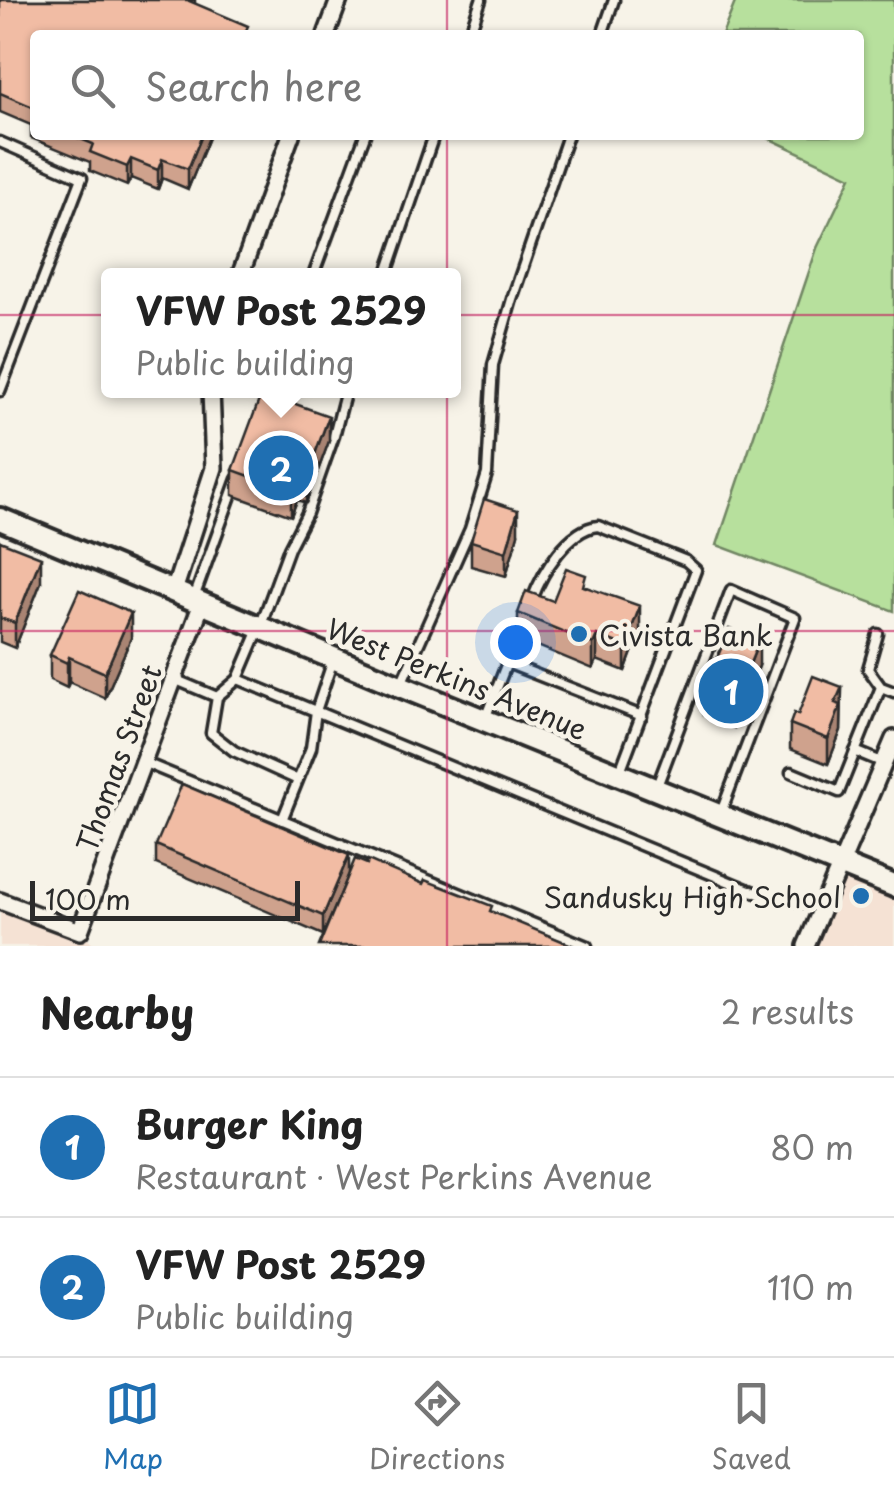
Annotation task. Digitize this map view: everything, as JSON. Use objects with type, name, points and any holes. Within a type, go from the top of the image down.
[{"type":"main road","name":"West Perkins Avenue","points":[[0,519],[894,886]]},
{"type":"street","points":[[328,30],[339,0]]},
{"type":"street","points":[[243,268],[288,140]]},
{"type":"street","name":"Thomas Street","points":[[0,901],[80,931],[174,679],[214,468],[211,398]]},
{"type":"street","points":[[806,946],[894,739]]},
{"type":"lane","points":[[471,30],[481,0]]},
{"type":"lane","points":[[604,30],[614,0]]},
{"type":"lane","points":[[315,268],[362,140]]},
{"type":"lane","points":[[389,268],[432,140]]},
{"type":"lane","points":[[400,686],[470,529],[487,474],[493,365],[566,140]]},
{"type":"lane","points":[[0,142],[82,178],[0,391]]},
{"type":"lane","points":[[298,780],[234,751],[211,733],[217,697],[238,679],[288,548],[307,513],[344,398]]},
{"type":"lane","points":[[190,598],[242,467]]},
{"type":"lane","points":[[484,720],[536,590],[557,555],[586,527],[598,526],[686,561],[696,570],[619,774]]},
{"type":"lane","points":[[656,789],[731,590],[794,618],[720,815]]},
{"type":"lane","points":[[878,634],[868,669],[881,687],[894,692]]},
{"type":"lane","points":[[282,820],[310,748],[316,710],[334,658]]},
{"type":"lane","points":[[507,662],[642,716]]},
{"type":"lane","points":[[174,679],[217,697]]},
{"type":"lane","points":[[238,679],[759,894],[823,907]]},
{"type":"lane","points":[[791,772],[838,792],[881,687]]},
{"type":"lane","points":[[855,751],[884,763]]},
{"type":"lane","points":[[144,762],[587,946]]},
{"type":"shaded area","name":"Sandusky High School","points":[[842,864],[894,886],[894,946],[806,946]]},
{"type":"shaded area","points":[[0,901],[80,931],[96,946],[0,946]]},
{"type":"green space","points":[[736,0],[894,0],[894,611],[717,545],[817,248],[851,177],[773,140],[864,140],[864,30],[724,30]]},
{"type":"building","points":[[0,0],[189,0],[248,26],[246,30],[30,30],[30,106],[0,93]]},
{"type":"building","points":[[83,140],[200,140],[188,169],[162,159],[158,170],[131,159],[127,167],[90,152],[93,144]]},
{"type":"building","points":[[260,398],[279,398],[329,416],[306,478],[297,475],[291,491],[233,470]]},
{"type":"building","points":[[484,499],[518,510],[506,552],[471,541]]},
{"type":"building","points":[[0,541],[41,557],[15,623],[0,618]]},
{"type":"building","points":[[566,568],[586,575],[583,586],[640,606],[625,646],[597,635],[593,644],[518,613],[526,591],[553,601]]},
{"type":"building","points":[[79,590],[131,613],[105,673],[69,657],[67,663],[50,655]]},
{"type":"building","points":[[729,629],[759,641],[734,703],[704,690]]},
{"type":"building","points":[[813,676],[842,687],[835,703],[841,705],[828,739],[790,724],[794,713],[798,715]]},
{"type":"building","points":[[182,784],[349,855],[323,916],[156,845]]},
{"type":"building","points":[[355,859],[367,864],[368,860],[423,884],[425,880],[492,906],[490,911],[574,946],[319,946]]},
{"type":"place","name":"VFW Post 2529","points":[[281,468]]},
{"type":"place","name":"Civista Bank","points":[[579,634]]},
{"type":"place","name":"Burger King","points":[[731,691]]},
{"type":"place","name":"Sandusky High School","points":[[861,896]]}]
